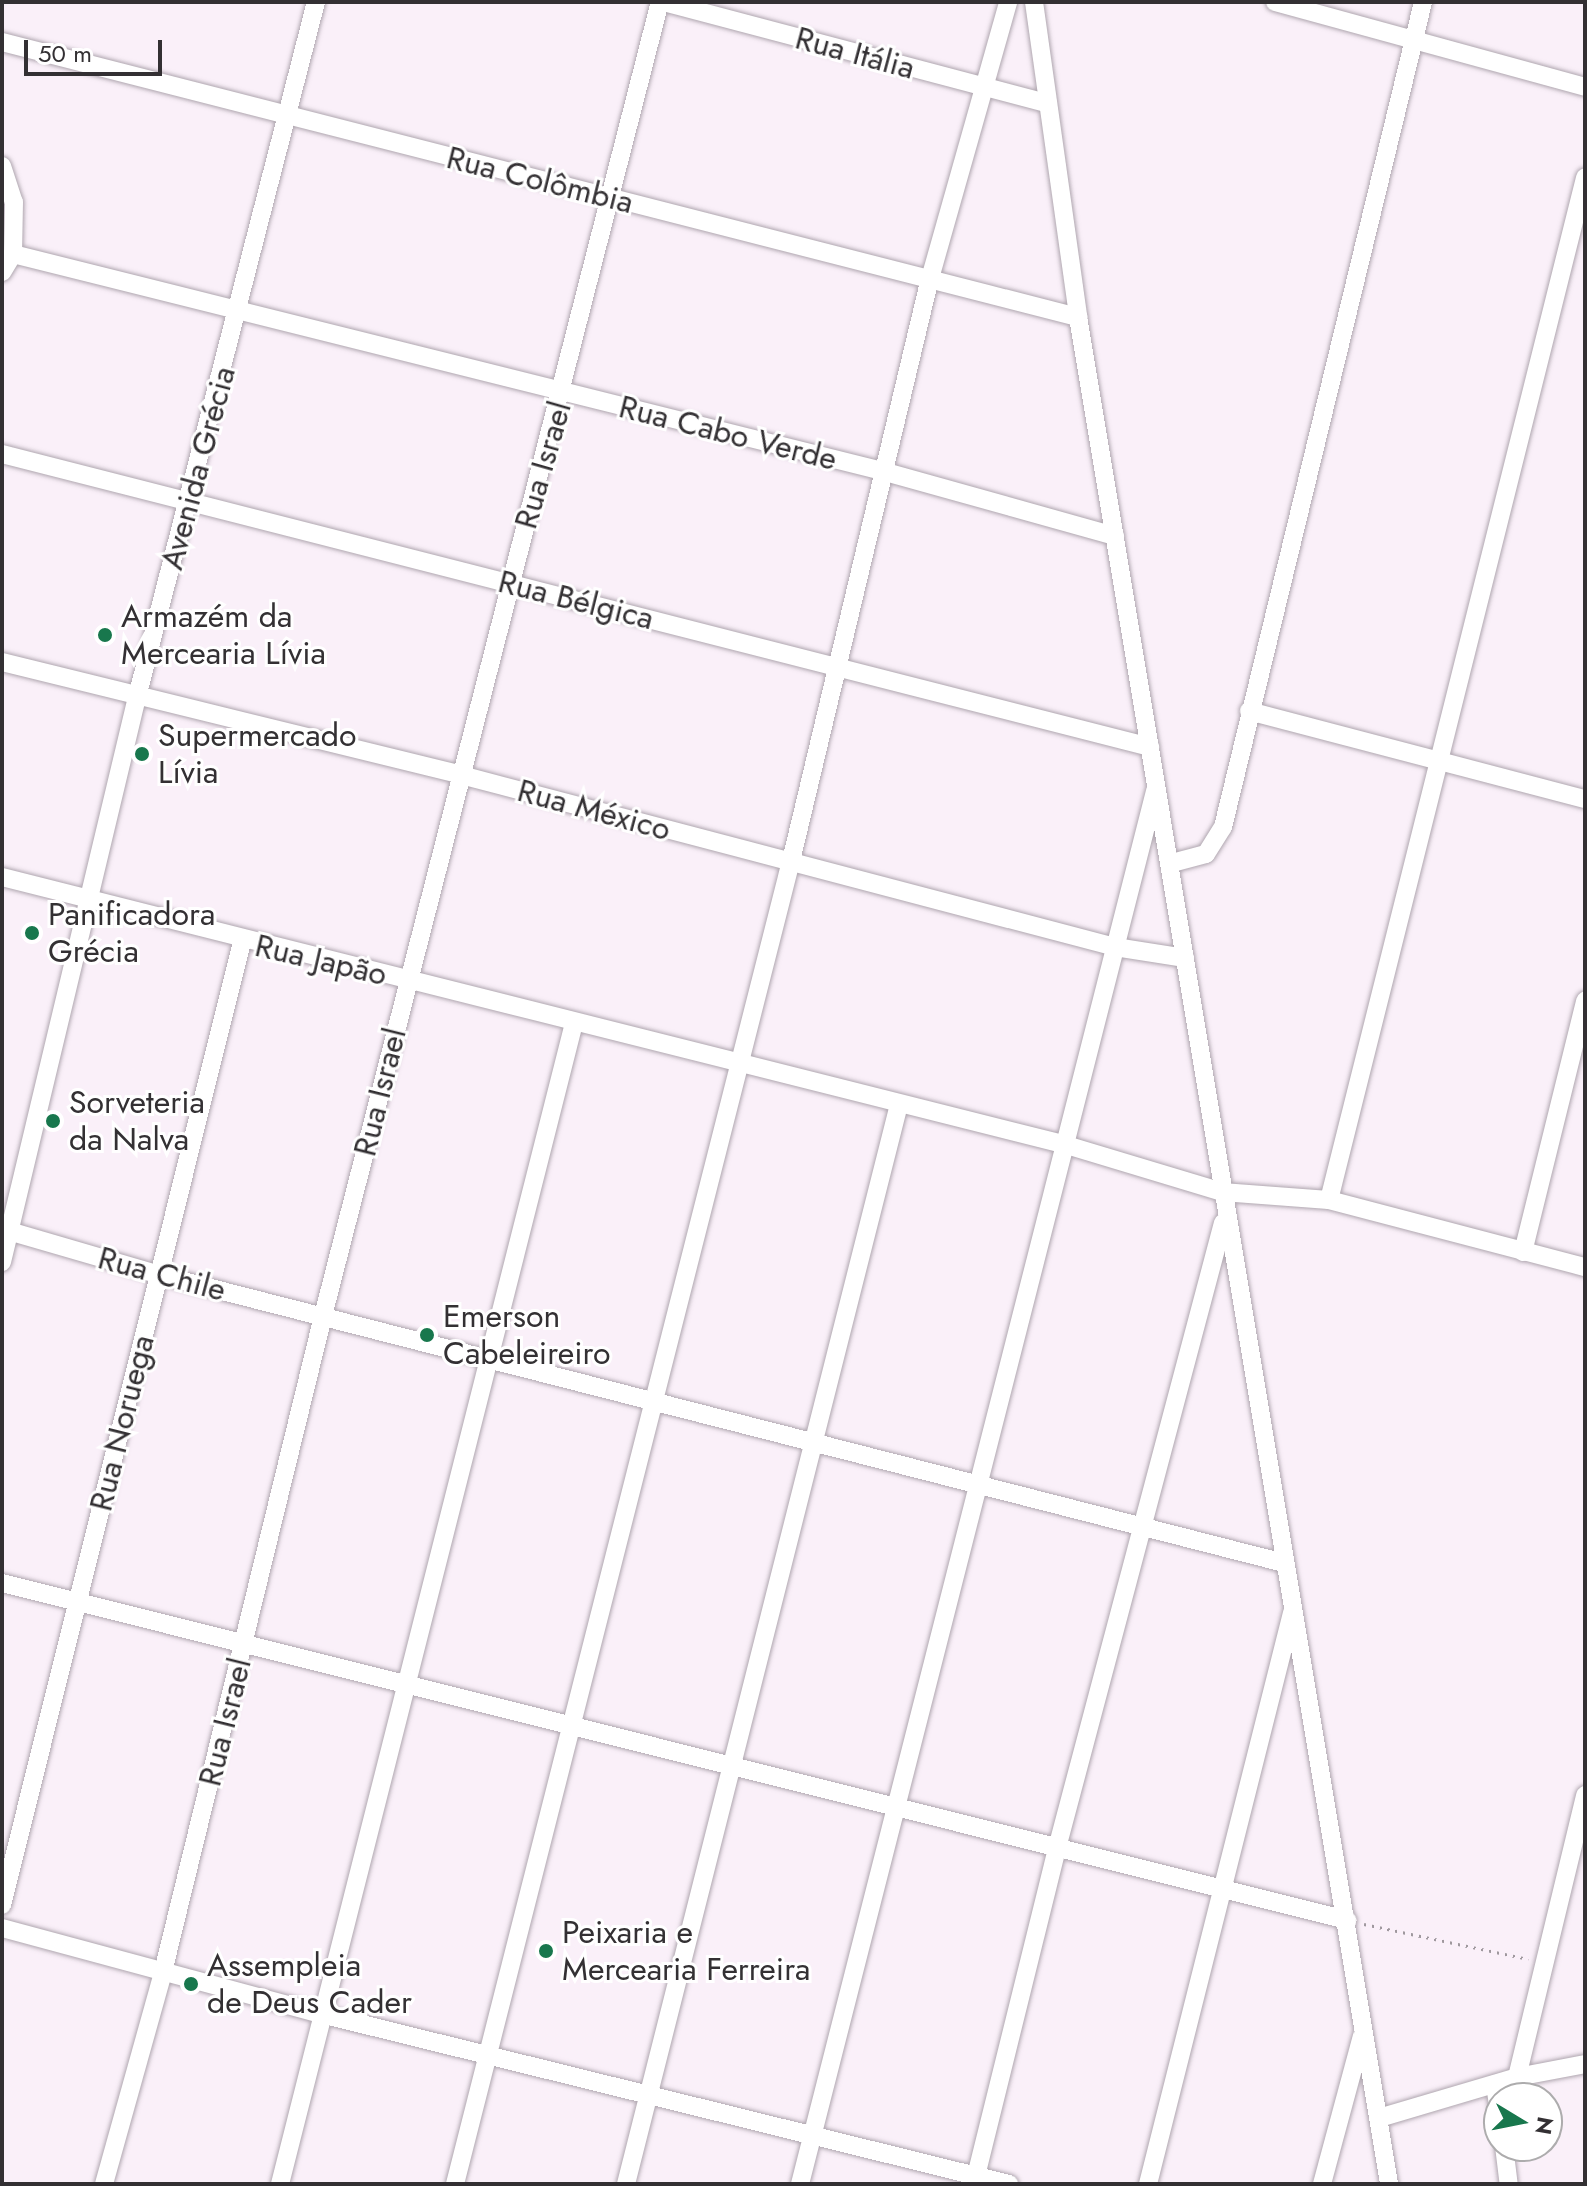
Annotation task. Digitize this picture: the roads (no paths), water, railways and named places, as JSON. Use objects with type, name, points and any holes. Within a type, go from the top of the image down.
[{"type":"street","name":"Avenida Grécia","points":[[2,1262],[6,1230],[137,697],[190,503],[316,2]]},
{"type":"street","name":"Rua Itália","points":[[662,2],[1046,103]]},
{"type":"street","name":"Rua Israel","points":[[104,2184],[163,1972],[323,1316],[510,583],[564,393],[662,2]]},
{"type":"street","points":[[455,2184],[791,861],[929,282],[1008,2]]},
{"type":"street","points":[[1034,2],[1078,317],[1156,786],[1172,863],[1225,1214],[1347,1920],[1389,2184]]},
{"type":"street","points":[[1275,2],[1414,44],[1585,87]]},
{"type":"street","points":[[1172,863],[1206,854],[1216,844],[1423,2]]},
{"type":"street","name":"Rua Colômbia","points":[[2,42],[929,282],[1078,317]]},
{"type":"street","points":[[2,166],[14,202],[13,254],[2,272]]},
{"type":"street","points":[[1329,1200],[1585,178]]},
{"type":"street","name":"Rua Cabo Verde","points":[[13,254],[882,471],[1115,536]]},
{"type":"street","name":"Rua Bélgica","points":[[2,454],[1150,747]]},
{"type":"street","name":"Rua México","points":[[2,662],[461,775],[1115,947],[1185,958]]},
{"type":"street","points":[[1249,711],[1585,799]]},
{"type":"street","points":[[800,2184],[1156,786]]},
{"type":"street","name":"Rua Japão","points":[[2,877],[242,942],[409,980],[739,1066],[1063,1144],[1222,1192],[1329,1200],[1585,1267]]},
{"type":"street","name":"Rua Noruega","points":[[2,1905],[242,942]]},
{"type":"street","points":[[1523,1252],[1585,1001]]},
{"type":"street","points":[[280,2184],[574,1023]]},
{"type":"street","points":[[626,2184],[899,1104]]},
{"type":"street","points":[[975,2180],[1057,1848],[1225,1214]]},
{"type":"street","name":"Rua Chile","points":[[6,1230],[160,1275],[1284,1563]]},
{"type":"street","points":[[2,1583],[76,1605],[571,1724],[896,1811],[1347,1920]]},
{"type":"street","points":[[1148,2184],[1293,1607]]},
{"type":"street","points":[[1517,2077],[1585,1795]]},
{"type":"street","points":[[2,1928],[321,2014],[813,2132],[975,2180],[1009,2184]]},
{"type":"street","points":[[1322,2184],[1364,2028]]},
{"type":"street","points":[[1501,2082],[1585,2064]]},
{"type":"street","points":[[1379,2118],[1483,2088]]},
{"type":"street","points":[[1506,2162],[1509,2184]]},
{"type":"place","name":"Armazém da Mercearia Lívia","points":[[105,635]]},
{"type":"place","name":"Supermercado Lívia","points":[[142,754]]},
{"type":"place","name":"Panificadora Grécia","points":[[32,933]]},
{"type":"place","name":"Sorveteria da Nalva","points":[[53,1121]]},
{"type":"place","name":"Emerson Cabeleireiro","points":[[427,1335]]},
{"type":"place","name":"Peixaria e Mercearia Ferreira","points":[[546,1951]]},
{"type":"place","name":"Assempleia de Deus Cader","points":[[191,1984]]}]
